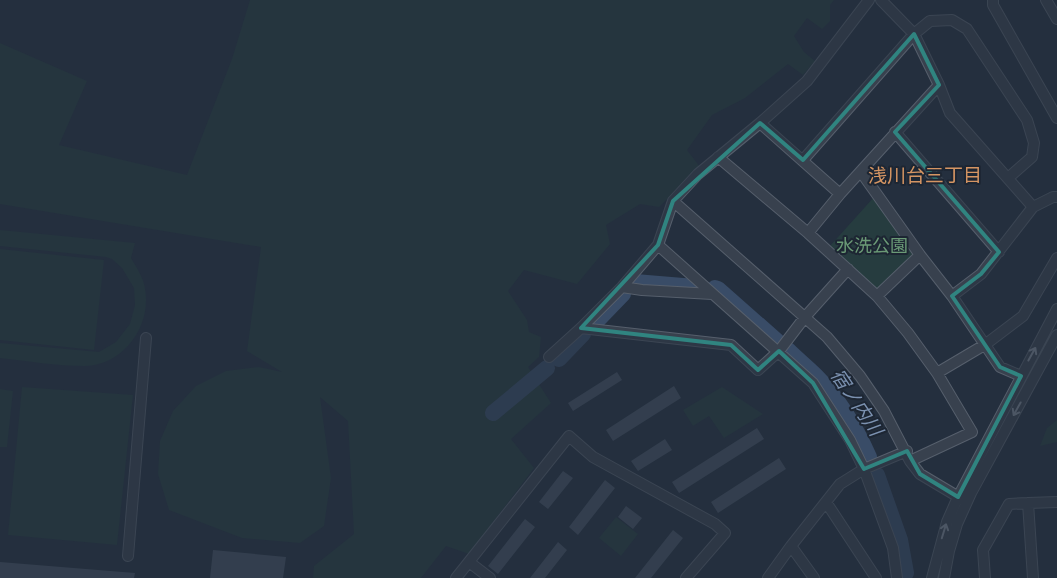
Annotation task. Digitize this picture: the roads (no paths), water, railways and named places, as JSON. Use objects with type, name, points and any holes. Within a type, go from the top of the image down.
[{"type":"street","points":[[549,357],[622,287],[658,246],[673,201],[718,157],[807,81],[869,0]]},
{"type":"street","points":[[882,0],[914,34],[939,85],[950,113],[1033,207]]},
{"type":"street","points":[[993,0],[994,5],[1057,118]]},
{"type":"street","points":[[1046,0],[1057,19]]},
{"type":"street","points":[[803,160],[914,34],[930,21],[952,20],[967,29],[1027,120],[1034,143],[1032,157],[1008,178]]},
{"type":"street","points":[[808,233],[840,194],[939,85]]},
{"type":"street","points":[[760,123],[840,194]]},
{"type":"street","points":[[895,132],[999,252]]},
{"type":"street","points":[[718,157],[808,233],[877,296],[908,333],[937,373],[972,432],[909,456],[864,469],[840,484],[768,578]]},
{"type":"street","points":[[861,172],[920,256],[952,296],[1000,367],[1021,376]]},
{"type":"street","points":[[952,296],[981,274],[1033,207],[1053,197],[1057,197]]},
{"type":"street","points":[[673,201],[827,337],[860,376],[884,411],[920,474],[967,502]]},
{"type":"street","points":[[658,246],[813,383],[850,440],[864,469],[892,548],[898,578]]},
{"type":"street","points":[[877,296],[920,256]]},
{"type":"street","points":[[937,373],[986,344],[1023,316],[1057,258]]},
{"type":"street","points":[[581,328],[730,345],[758,370],[779,351],[805,317],[848,269]]},
{"type":"street","points":[[622,287],[712,294]]},
{"type":"street","points":[[932,578],[942,536],[958,497],[1057,309]]},
{"type":"street","points":[[944,578],[949,550],[957,524],[967,502],[1057,336]]},
{"type":"street","points":[[128,556],[146,338]]},
{"type":"street","points":[[456,578],[569,436],[593,458],[715,524],[725,533],[686,578]]},
{"type":"street","points":[[826,502],[876,578]]},
{"type":"street","points":[[985,578],[983,550],[1009,504],[1057,502]]},
{"type":"street","points":[[1028,503],[1033,578]]},
{"type":"street","points":[[791,546],[814,578]]},
{"type":"street","points":[[469,562],[490,578]]},
{"type":"waterway","name":"宿ノ内川","points":[[635,282],[695,287]]},
{"type":"waterway","name":"宿ノ内川","points":[[715,288],[777,341]]},
{"type":"waterway","name":"宿ノ内川","points":[[595,323],[623,294]]},
{"type":"waterway","name":"宿ノ内川","points":[[559,359],[583,334]]},
{"type":"waterway","name":"宿ノ内川","points":[[788,350],[832,394],[853,425],[869,457]]},
{"type":"waterway","name":"宿ノ内川","points":[[493,413],[547,368]]},
{"type":"waterway","name":"宿ノ内川","points":[[877,475],[900,540],[906,573]]},
{"type":"district","name":"浅川台三丁目","points":[[925,175]]},
{"type":"park label","name":"水洗公園","points":[[872,245]]}]
